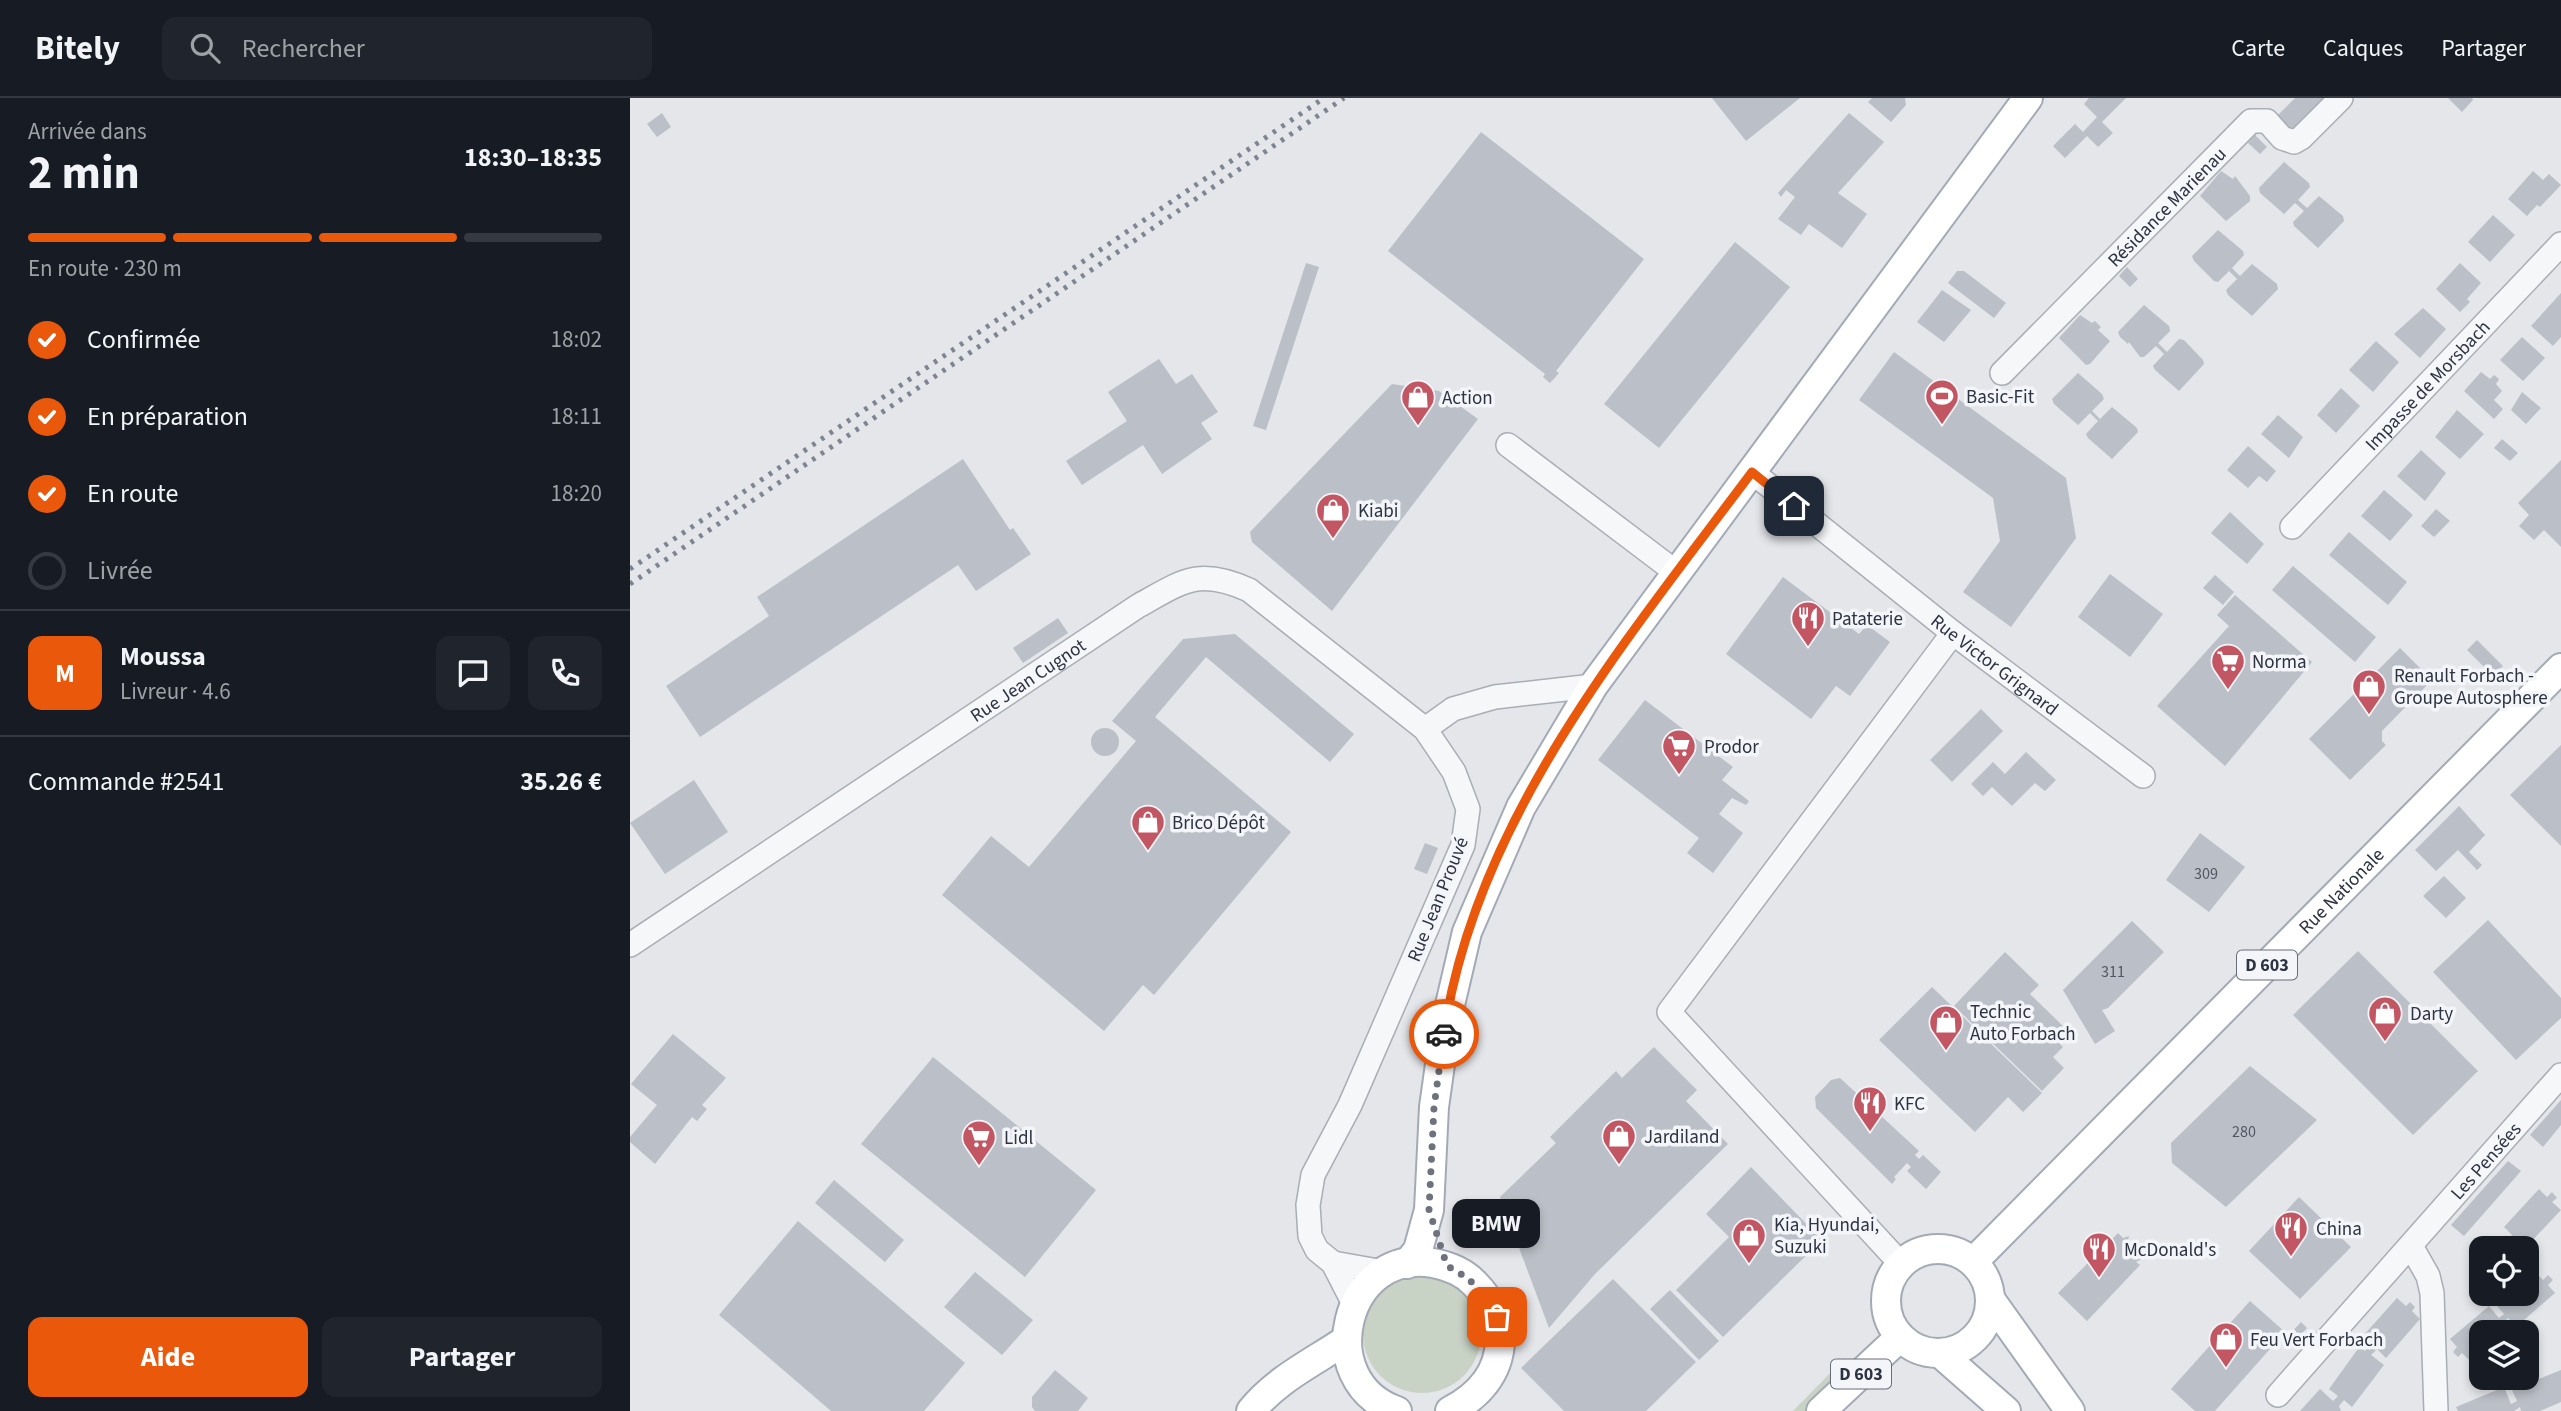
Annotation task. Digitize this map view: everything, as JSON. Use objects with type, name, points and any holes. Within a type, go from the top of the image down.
[{"type":"main road","points":[[1397,1411],[1370,1395],[1356,1378],[1349,1360],[1346,1340],[1354,1304],[1367,1286],[1418,1250],[1429,1210],[1436,1095],[1446,1022],[1467,932],[1521,807],[1593,686],[2028,98]]},
{"type":"main road","name":"Rue Nationale","points":[[1973,1262],[2561,668]]},
{"type":"main road","points":[[1429,1210],[1447,1266]]},
{"type":"main road","points":[[1990,1299],[1987,1319],[1976,1336],[1960,1349],[1940,1353],[1918,1349],[1900,1337],[1890,1324],[1886,1292],[1900,1264],[1917,1253],[1937,1249],[1956,1252],[1973,1262],[1985,1279],[1990,1299],[2070,1411]]},
{"type":"main road","points":[[1396,1268],[1427,1262],[1447,1266],[1469,1278],[1486,1295],[1497,1317],[1500,1341],[1495,1365],[1483,1387],[1460,1408]]},
{"type":"main road","name":"D 603","points":[[1821,1411],[1900,1337]]},
{"type":"main road","points":[[1251,1411],[1284,1377],[1302,1370],[1346,1340]]},
{"type":"main road","points":[[1940,1353],[2006,1411]]},
{"type":"main road","points":[[1302,1370],[1356,1378]]},
{"type":"street","name":"Résidance Marienau","points":[[2002,373],[2251,121],[2267,121],[2282,138],[2294,142],[2341,98]]},
{"type":"street","name":"Impasse de Morsbach","points":[[2292,527],[2561,244]]},
{"type":"street","points":[[1507,445],[1676,573]]},
{"type":"street","name":"Rue Victor Grignard","points":[[1752,472],[1953,633],[2143,776]]},
{"type":"street","name":"Rue Jean Cugnot","points":[[630,945],[1138,606],[1184,580],[1215,577],[1249,590],[1425,729]]},
{"type":"street","points":[[1900,1264],[1669,1012],[1953,633]]},
{"type":"street","points":[[1425,729],[1454,709],[1495,697],[1593,686]]},
{"type":"street","name":"Rue Jean Prouvé","points":[[1333,1263],[1317,1250],[1310,1236],[1308,1205],[1313,1175],[1350,1105],[1463,845],[1468,810],[1454,772],[1425,729]]},
{"type":"street","name":"Les Pensées","points":[[2278,1395],[2561,1075]]},
{"type":"street","points":[[2411,1246],[2428,1276],[2432,1293],[2436,1411]]},
{"type":"street","points":[[1333,1263],[1396,1268]]},
{"type":"street","points":[[1333,1263],[1354,1304]]},
{"type":"shaded area","points":[[1422,1275],[1445,1279],[1464,1292],[1477,1311],[1481,1334],[1477,1357],[1464,1376],[1445,1389],[1422,1393],[1399,1389],[1380,1376],[1367,1357],[1363,1334],[1367,1311],[1380,1292],[1399,1279]]},
{"type":"shaded area","points":[[1845,1358],[1851,1364],[1805,1411],[1793,1411]]},
{"type":"building","points":[[1712,98],[1800,98],[1746,141]]},
{"type":"building","points":[[1872,98],[1905,98],[1906,105],[1891,122],[1868,102]]},
{"type":"building","points":[[2089,98],[2126,98],[2102,122],[2113,133],[2098,147],[2087,136],[2065,158],[2053,146],[2075,124],[2083,132],[2097,117],[2084,104]]},
{"type":"building","points":[[2295,98],[2330,98],[2293,136],[2275,118]]},
{"type":"building","points":[[2448,98],[2472,98],[2473,100],[2462,112]]},
{"type":"building","points":[[662,113],[671,127],[657,137],[647,124]]},
{"type":"building","points":[[1849,113],[1884,142],[1838,193],[1867,214],[1842,248],[1809,224],[1801,235],[1778,219],[1795,197],[1786,190],[1781,197],[1778,193]]},
{"type":"building","points":[[1481,132],[1644,259],[1556,371],[1559,373],[1550,383],[1543,377],[1545,374],[1388,251]]},
{"type":"building","points":[[2255,135],[2267,147],[2260,154],[2248,143]]},
{"type":"building","points":[[2284,162],[2309,183],[2310,187],[2298,200],[2307,208],[2319,196],[2343,216],[2344,221],[2318,248],[2294,226],[2293,222],[2304,211],[2295,203],[2284,214],[2260,193],[2259,188]]},
{"type":"building","points":[[2221,171],[2233,179],[2235,176],[2250,196],[2250,201],[2226,221],[2200,196]]},
{"type":"building","points":[[2533,171],[2543,180],[2549,174],[2561,185],[2540,207],[2537,205],[2527,216],[2508,199]]},
{"type":"building","points":[[2493,215],[2515,235],[2490,262],[2468,242]]},
{"type":"building","points":[[2218,230],[2243,251],[2244,255],[2232,268],[2240,276],[2252,264],[2277,284],[2278,289],[2252,316],[2228,295],[2226,290],[2237,279],[2229,271],[2218,282],[2214,281],[2192,256]]},
{"type":"building","points":[[1735,242],[1790,287],[1659,448],[1604,404]]},
{"type":"building","points":[[1306,263],[1319,267],[1266,430],[1253,426]]},
{"type":"building","points":[[2460,263],[2481,283],[2467,299],[2470,302],[2460,312],[2436,289]]},
{"type":"building","points":[[2127,267],[2138,279],[2130,287],[2119,276]]},
{"type":"building","points":[[1957,271],[1964,271],[2006,303],[1994,318],[1948,283]]},
{"type":"building","points":[[1942,290],[1971,310],[1944,342],[1917,322]]},
{"type":"building","points":[[2561,293],[2561,337],[2553,346],[2531,326]]},
{"type":"building","points":[[2144,305],[2169,326],[2170,331],[2158,343],[2167,352],[2179,339],[2184,340],[2203,360],[2204,364],[2179,391],[2155,370],[2153,366],[2164,354],[2156,346],[2144,357],[2140,357],[2129,342],[2128,344],[2120,337],[2118,332]]},
{"type":"building","points":[[2423,308],[2446,329],[2420,358],[2394,334]]},
{"type":"building","points":[[2080,315],[2092,323],[2095,321],[2101,327],[2098,330],[2110,341],[2090,364],[2086,365],[2059,338]]},
{"type":"building","points":[[2522,337],[2545,358],[2523,381],[2500,360]]},
{"type":"building","points":[[2376,341],[2399,362],[2373,392],[2349,370]]},
{"type":"building","points":[[1894,352],[2066,478],[2076,538],[2011,627],[1963,592],[2000,541],[1993,498],[1859,400]]},
{"type":"building","points":[[1159,359],[1176,384],[1192,374],[1218,412],[1201,423],[1212,439],[1162,474],[1143,445],[1082,485],[1066,461],[1127,421],[1108,392]]},
{"type":"building","points":[[2481,372],[2490,379],[2494,375],[2499,379],[2496,384],[2502,391],[2494,400],[2503,409],[2494,419],[2464,391]]},
{"type":"building","points":[[2078,373],[2102,394],[2104,399],[2092,411],[2100,419],[2112,407],[2137,428],[2138,432],[2112,459],[2086,434],[2098,421],[2090,413],[2078,425],[2054,404],[2052,399]]},
{"type":"building","points":[[1392,384],[1439,391],[1478,419],[1332,611],[1252,542],[1250,532]]},
{"type":"building","points":[[2341,388],[2360,406],[2336,433],[2317,415]]},
{"type":"building","points":[[2522,392],[2541,408],[2526,424],[2511,410]]},
{"type":"building","points":[[2457,410],[2484,434],[2460,459],[2435,437]]},
{"type":"building","points":[[2278,415],[2303,437],[2289,458],[2261,434]]},
{"type":"building","points":[[2502,439],[2518,453],[2510,461],[2494,448]]},
{"type":"building","points":[[2248,446],[2276,471],[2267,482],[2259,476],[2248,488],[2227,470]]},
{"type":"building","points":[[2421,450],[2446,473],[2425,501],[2397,476]]},
{"type":"building","points":[[963,459],[1010,530],[1013,528],[1031,554],[976,591],[958,565],[700,737],[666,686],[769,616],[757,597]]},
{"type":"building","points":[[2561,460],[2561,547],[2544,530],[2534,540],[2519,526],[2529,515],[2518,503]]},
{"type":"building","points":[[2384,490],[2413,515],[2390,541],[2361,516]]},
{"type":"building","points":[[2436,509],[2450,521],[2434,537],[2421,526]]},
{"type":"building","points":[[2230,512],[2264,544],[2247,564],[2211,533]]},
{"type":"building","points":[[2349,532],[2407,582],[2388,605],[2329,555]]},
{"type":"building","points":[[2293,566],[2376,637],[2355,662],[2272,590]]},
{"type":"building","points":[[2110,574],[2163,614],[2130,657],[2078,617]]},
{"type":"building","points":[[2215,575],[2234,592],[2223,605],[2203,588]]},
{"type":"building","name":"Pataterie","points":[[1783,577],[1859,634],[1867,625],[1890,642],[1850,696],[1836,686],[1811,719],[1726,654]]},
{"type":"building","points":[[2235,595],[2312,662],[2225,766],[2157,706],[2229,626],[2217,615]]},
{"type":"building","points":[[1058,618],[1068,633],[1023,663],[1013,648]]},
{"type":"building","name":"Brico Dépôt","points":[[1235,634],[1354,734],[1330,762],[1206,657],[1155,717],[1291,832],[1154,995],[1143,985],[1104,1031],[942,895],[991,836],[1029,867],[1136,741],[1112,721],[1183,639]]},
{"type":"building","points":[[2477,640],[2503,666],[2493,676],[2467,650]]},
{"type":"building","points":[[2400,648],[2426,674],[2426,686],[2382,731],[2382,741],[2386,745],[2350,780],[2309,739]]},
{"type":"building","points":[[1645,700],[1733,767],[1722,780],[1749,801],[1746,805],[1732,798],[1719,814],[1743,833],[1713,873],[1687,853],[1699,838],[1598,760]]},
{"type":"building","points":[[1981,709],[2003,731],[1952,782],[1930,760]]},
{"type":"building","points":[[1105,728],[1115,732],[1119,742],[1115,752],[1105,756],[1095,752],[1091,742],[1095,732]]},
{"type":"building","points":[[2561,745],[2561,846],[2510,795]]},
{"type":"building","points":[[2026,752],[2056,780],[2045,791],[2035,783],[2012,806],[1992,787],[1983,796],[1971,784],[1993,762],[2005,774]]},
{"type":"building","points":[[694,780],[728,832],[665,874],[630,823]]},
{"type":"building","points":[[2459,806],[2485,835],[2469,852],[2482,865],[2477,870],[2458,850],[2436,871],[2415,850]]},
{"type":"building","points":[[2200,833],[2245,867],[2209,912],[2166,880]]},
{"type":"building","points":[[1425,843],[1438,848],[1427,874],[1414,869]]},
{"type":"building","points":[[2444,876],[2466,898],[2446,918],[2423,896]]},
{"type":"building","points":[[2488,920],[2561,998],[2561,1018],[2516,1060],[2433,972]]},
{"type":"building","points":[[2132,921],[2164,952],[2108,1008],[2102,1010],[2115,1031],[2095,1044],[2063,990]]},
{"type":"building","name":"Darty","points":[[2358,951],[2478,1071],[2413,1135],[2293,1015]]},
{"type":"building","points":[[2005,952],[2039,985],[2030,994],[2063,1026],[2053,1037],[2063,1047],[2053,1057],[2064,1068],[2042,1091],[1954,1006]]},
{"type":"building","name":"Technic Auto Forbach","points":[[1932,987],[2042,1093],[2023,1112],[2008,1097],[1975,1132],[1879,1040]]},
{"type":"building","points":[[673,1034],[726,1078],[702,1105],[707,1109],[697,1121],[692,1117],[655,1164],[630,1142],[630,1137],[657,1105],[631,1084]]},
{"type":"building","name":"Jardiland","points":[[1654,1047],[1697,1090],[1686,1101],[1728,1144],[1595,1274],[1549,1328],[1500,1197],[1556,1143],[1550,1137],[1616,1071],[1622,1078]]},
{"type":"building","name":"Lidl","points":[[933,1057],[1096,1190],[1025,1277],[861,1144]]},
{"type":"building","points":[[2250,1066],[2317,1120],[2226,1207],[2172,1163],[2171,1143]]},
{"type":"building","name":"KFC","points":[[1840,1078],[1919,1151],[1915,1155],[1919,1159],[1923,1155],[1941,1172],[1926,1189],[1907,1171],[1911,1167],[1907,1163],[1894,1177],[1896,1179],[1892,1184],[1816,1108],[1815,1097],[1831,1080]]},
{"type":"building","points":[[2561,1100],[2561,1125],[2543,1147],[2530,1135]]},
{"type":"building","points":[[2508,1161],[2521,1171],[2464,1236],[2451,1225]]},
{"type":"building","name":"Kia, Hyundai, Suzuki","points":[[1751,1167],[1822,1240],[1723,1337],[1676,1290],[1729,1237],[1706,1214]]},
{"type":"building","points":[[834,1180],[904,1240],[885,1262],[815,1203]]},
{"type":"building","points":[[2539,1189],[2547,1197],[2552,1192],[2557,1198],[2552,1202],[2561,1210],[2536,1236],[2511,1236],[2504,1227]]},
{"type":"building","points":[[2299,1197],[2351,1247],[2300,1299],[2249,1251]]},
{"type":"building","points":[[798,1221],[965,1363],[924,1411],[831,1411],[719,1315]]},
{"type":"building","name":"McDonald's","points":[[2118,1233],[2123,1238],[2129,1236],[2128,1240],[2143,1258],[2136,1262],[2140,1265],[2087,1321],[2058,1293]]},
{"type":"building","points":[[975,1272],[1033,1320],[1002,1355],[944,1307]]},
{"type":"building","points":[[2548,1275],[2553,1280],[2548,1285],[2555,1293],[2524,1320],[2472,1320],[2489,1306],[2499,1318],[2504,1314],[2497,1306],[2539,1306],[2539,1276],[2543,1280]]},
{"type":"building","points":[[1613,1279],[1696,1362],[1646,1411],[1564,1411],[1521,1368]]},
{"type":"building","points":[[1670,1290],[1719,1341],[1699,1360],[1650,1309]]},
{"type":"building","points":[[2397,1298],[2406,1306],[2410,1302],[2415,1307],[2412,1311],[2420,1319],[2386,1358],[2377,1349],[2371,1355],[2384,1365],[2352,1407],[2344,1400],[2339,1406],[2341,1411],[2300,1411],[2320,1389],[2333,1401],[2338,1396],[2329,1389],[2360,1346],[2365,1351],[2371,1344],[2363,1336]]},
{"type":"building","points":[[2250,1301],[2285,1332],[2215,1411],[2195,1411],[2171,1389]]},
{"type":"building","points":[[2301,1322],[2307,1328],[2297,1339],[2291,1333]]},
{"type":"building","points":[[2469,1323],[2469,1360],[2462,1353],[2458,1357],[2453,1352],[2457,1347],[2450,1339]]},
{"type":"building","points":[[1055,1370],[1088,1398],[1078,1411],[1035,1411],[1032,1407],[1032,1397]]},
{"type":"building","points":[[2561,1370],[2561,1402],[2540,1411],[2521,1411],[2520,1407],[2514,1411],[2458,1411],[2456,1407],[2497,1390],[2505,1390],[2511,1404],[2517,1401],[2512,1390],[2539,1390],[2539,1379]]},
{"type":"railway","points":[[630,569],[1324,98]]},
{"type":"railway","points":[[630,584],[1344,98]]},
{"type":"way so far","points":[[1444,1034],[1434,1107],[1429,1210],[1447,1266],[1469,1278],[1486,1295],[1497,1317]]},
{"type":"place","name":"Basic-Fit","points":[[1942,426]]},
{"type":"place","name":"Action","points":[[1418,427]]},
{"type":"place","name":"Kiabi","points":[[1333,540]]},
{"type":"place","name":"Pataterie","points":[[1808,648]]},
{"type":"place","name":"Norma","points":[[2228,691]]},
{"type":"place","name":"Renault Forbach - Groupe Autosphere","points":[[2369,716]]},
{"type":"place","name":"Prodor","points":[[1679,776]]},
{"type":"place","name":"Brico Dépôt","points":[[1148,852]]},
{"type":"place","name":"Darty","points":[[2385,1043]]},
{"type":"place","name":"Technic Auto Forbach","points":[[1946,1052]]},
{"type":"place","name":"KFC","points":[[1870,1133]]},
{"type":"place","name":"Jardiland","points":[[1619,1166]]},
{"type":"place","name":"Lidl","points":[[979,1167]]},
{"type":"place","name":"China","points":[[2291,1258]]},
{"type":"place","name":"Kia, Hyundai, Suzuki","points":[[1749,1265]]},
{"type":"place","name":"McDonald's","points":[[2099,1279]]},
{"type":"place","name":"BMW","points":[[1497,1317]]},
{"type":"place","name":"Feu Vert Forbach","points":[[2226,1369]]},
{"type":"route","points":[[1444,1034],[1467,932],[1521,807],[1593,686],[1752,472],[1794,506]]}]
